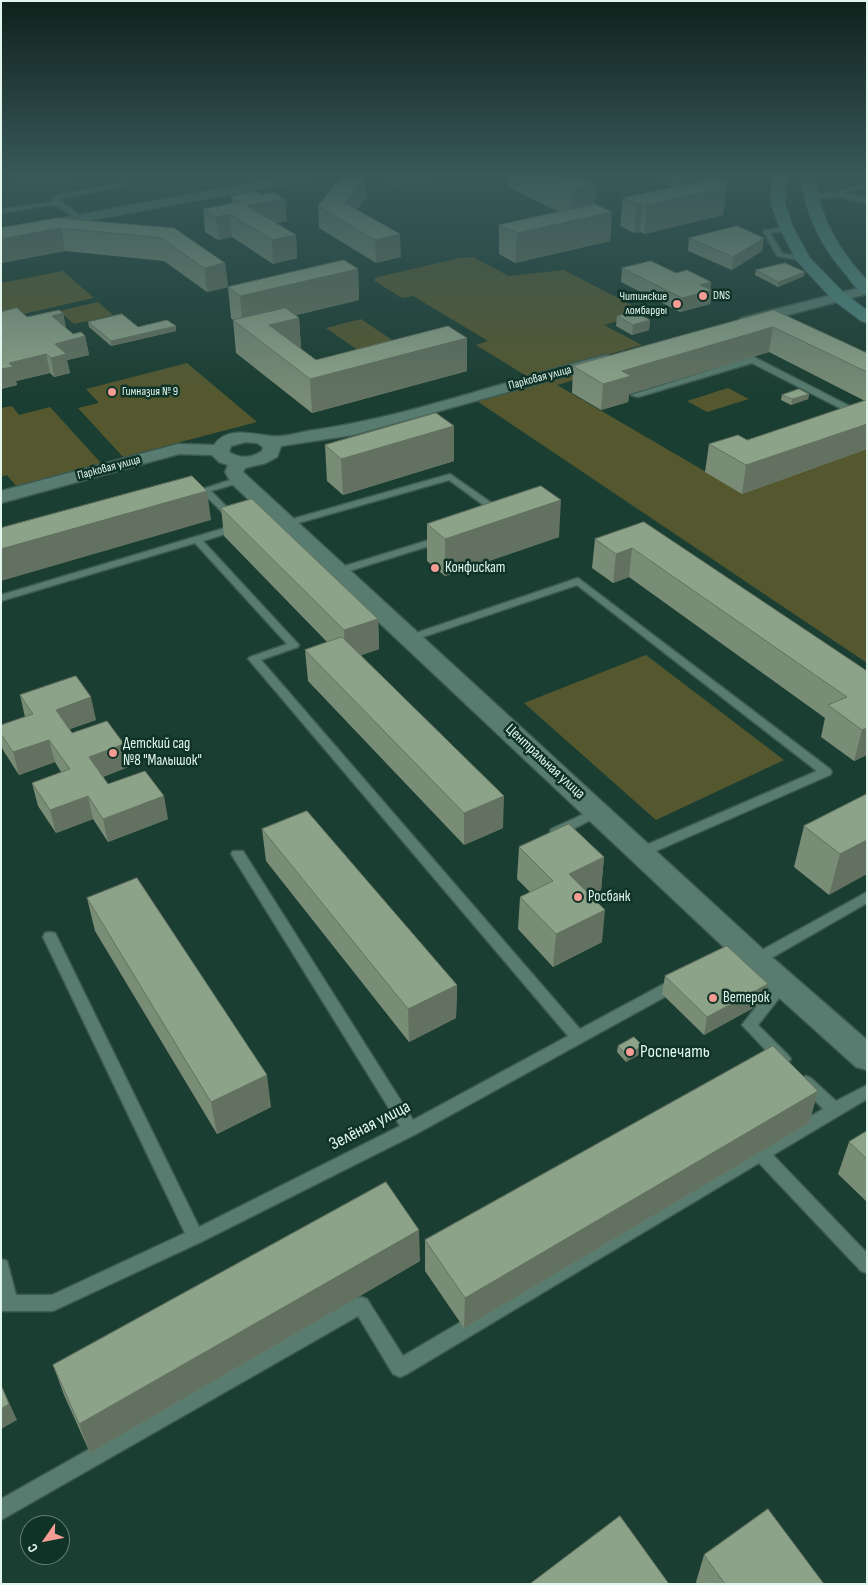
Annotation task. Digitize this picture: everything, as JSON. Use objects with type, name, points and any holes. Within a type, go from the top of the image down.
[{"type":"main road","points":[[798,250],[804,260],[840,297],[867,318]]},
{"type":"main road","points":[[833,250],[846,268],[867,290]]},
{"type":"street","points":[[727,326],[781,315],[867,290]]},
{"type":"street","name":"Парковая улица","points":[[232,464],[222,445],[236,438],[256,438],[269,442],[353,430],[618,357]]},
{"type":"street","name":"Парковая улица","points":[[1,497],[178,449],[232,464],[254,461],[267,456],[273,450],[269,442]]},
{"type":"street","name":"Центральная улица","points":[[232,464],[273,517],[339,571],[599,812],[642,852],[743,954],[789,987],[867,1058]]},
{"type":"lane","points":[[636,395],[751,359],[846,412],[867,419]]},
{"type":"lane","points":[[1,598],[197,540],[248,522],[238,523],[205,490],[232,464]]},
{"type":"lane","points":[[273,517],[450,477],[507,518],[498,521]]},
{"type":"lane","points":[[339,571],[451,536]]},
{"type":"lane","points":[[197,540],[294,644],[254,659],[578,1038]]},
{"type":"lane","points":[[410,638],[441,630],[578,581],[826,772],[642,852]]},
{"type":"lane","points":[[548,836],[599,812]]},
{"type":"lane","points":[[238,854],[410,1129]]},
{"type":"lane","points":[[743,954],[867,897]]},
{"type":"lane","points":[[50,937],[196,1238]]},
{"type":"lane","name":"Зелёная улица","points":[[5,1303],[53,1303],[196,1238],[410,1129],[688,978]]},
{"type":"lane","points":[[789,987],[775,993],[749,1025],[834,1110]]},
{"type":"lane","points":[[1,1510],[361,1305],[400,1368],[867,1091]]},
{"type":"lane","points":[[761,1154],[867,1265]]},
{"type":"lane","points":[[1,1267],[5,1303]]},
{"type":"green space","points":[[473,257],[509,276],[564,270],[647,313],[604,325],[642,345],[528,377],[476,345],[488,341],[413,296],[402,298],[373,280],[378,277],[459,258]]},
{"type":"green space","points":[[63,271],[94,298],[1,319],[1,283]]},
{"type":"green space","points":[[98,302],[113,315],[74,324],[59,311]]},
{"type":"green space","points":[[361,319],[404,348],[368,357],[326,328]]},
{"type":"green space","points":[[771,323],[557,385],[742,493],[867,449],[867,663],[471,397]]},
{"type":"green space","points":[[187,363],[257,422],[123,457],[78,408],[99,403],[86,389]]},
{"type":"green space","points":[[728,388],[749,399],[707,412],[687,401]]},
{"type":"green space","points":[[12,406],[19,415],[50,407],[101,463],[16,486],[7,475],[1,477],[1,408]]},
{"type":"green space","points":[[646,655],[784,760],[656,820],[524,703]]},
{"type":"building","points":[[178,250],[206,250],[225,263],[204,268]]},
{"type":"building","points":[[717,250],[744,250],[733,257]]},
{"type":"building","points":[[344,260],[358,269],[240,296],[228,287]]},
{"type":"building","points":[[651,261],[676,273],[687,270],[711,282],[700,285],[712,290],[682,298],[622,268]]},
{"type":"building","points":[[785,263],[805,272],[778,282],[756,270]]},
{"type":"building","points":[[17,308],[27,317],[59,310],[63,313],[52,316],[73,334],[81,332],[85,336],[55,344],[66,354],[51,358],[46,354],[9,363],[13,367],[1,369],[1,312]]},
{"type":"building","points":[[286,308],[299,318],[269,325],[316,360],[448,326],[467,338],[310,379],[233,320]]},
{"type":"building","points":[[774,310],[867,353],[867,372],[773,327],[622,371],[631,376],[603,384],[573,366]]},
{"type":"building","points":[[634,312],[650,320],[633,325],[617,316]]},
{"type":"building","points":[[122,314],[138,327],[167,320],[176,326],[111,341],[88,322]]},
{"type":"building","points":[[799,389],[809,394],[792,399],[782,395]]},
{"type":"building","points":[[867,400],[867,424],[746,465],[709,444],[738,435],[747,440]]},
{"type":"building","points":[[436,413],[454,426],[341,459],[325,445]]},
{"type":"building","points":[[192,476],[207,491],[1,549],[1,528]]},
{"type":"building","points":[[541,486],[561,500],[445,539],[427,524]]},
{"type":"building","points":[[252,499],[378,619],[344,630],[221,508]]},
{"type":"building","points":[[644,522],[867,671],[867,728],[862,730],[828,705],[847,697],[632,548],[616,554],[595,539]]},
{"type":"building","points":[[342,637],[504,796],[464,813],[305,650]]},
{"type":"building","points":[[76,676],[91,697],[56,710],[72,733],[107,721],[124,744],[89,757],[108,784],[145,771],[164,796],[103,819],[88,796],[50,810],[32,783],[70,769],[49,740],[13,752],[1,734],[1,725],[33,714],[20,695]]},
{"type":"building","points":[[867,794],[867,840],[840,854],[804,826]]},
{"type":"building","points":[[307,811],[457,985],[408,1009],[262,829]]},
{"type":"building","points":[[569,824],[604,857],[569,874],[605,910],[556,934],[520,897],[553,881],[519,847]]},
{"type":"building","points":[[137,878],[267,1075],[211,1102],[87,898]]},
{"type":"building","points":[[727,946],[768,984],[707,1017],[665,976]]},
{"type":"building","points":[[634,1037],[643,1046],[627,1055],[618,1046]]},
{"type":"building","points":[[773,1046],[818,1091],[465,1298],[425,1240]]},
{"type":"building","points":[[867,1131],[867,1159],[849,1142]]},
{"type":"building","points":[[386,1182],[419,1230],[79,1424],[53,1365]]},
{"type":"building","points":[[1,1385],[9,1404],[1,1409]]},
{"type":"building","points":[[768,1509],[824,1584],[725,1584],[704,1555]]},
{"type":"building","points":[[620,1516],[669,1584],[530,1584]]},
{"type":"place","name":"DNS","points":[[703,296]]},
{"type":"place","name":"Читинские ломбарды","points":[[677,304]]},
{"type":"place","name":"Гимназия № 9","points":[[112,392]]},
{"type":"place","name":"Конфискат","points":[[435,568]]},
{"type":"place","name":"Детский сад №8 \"Малышок\"","points":[[113,753]]},
{"type":"place","name":"Росбанк","points":[[578,897]]},
{"type":"place","name":"Ветерок","points":[[713,998]]},
{"type":"place","name":"Роспечать","points":[[630,1052]]}]
